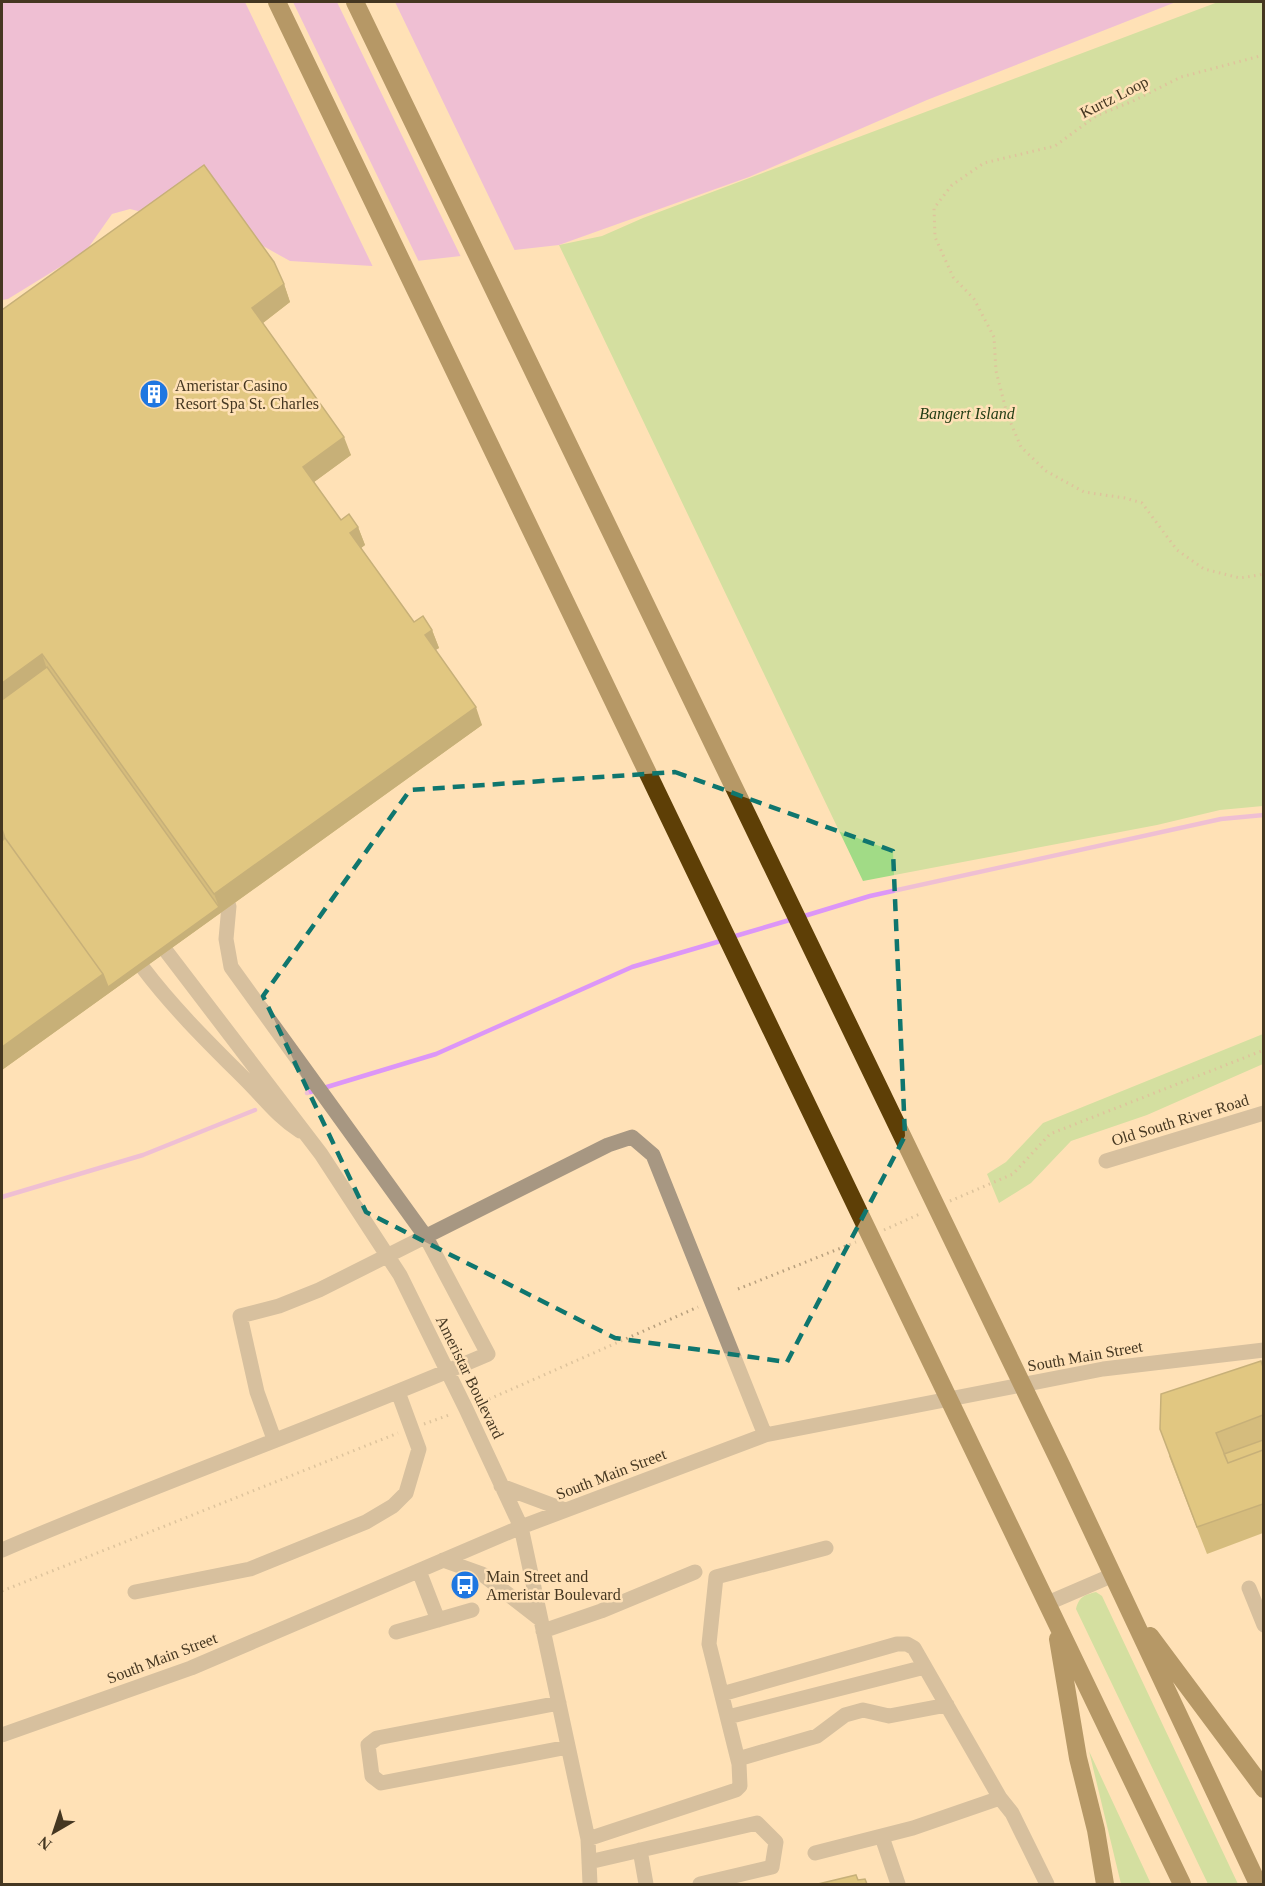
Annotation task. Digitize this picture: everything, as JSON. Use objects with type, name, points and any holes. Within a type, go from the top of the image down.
[{"type":"highway","points":[[277,2],[988,1476],[1182,1884]]},
{"type":"highway","points":[[356,2],[1062,1467],[1258,1884]]},
{"type":"highway","points":[[1128,1606],[1263,1789]]},
{"type":"highway","points":[[1051,1609],[1078,1758],[1096,1830],[1105,1884]]},
{"type":"street","points":[[2,1550],[489,1354],[426,1237],[269,1017],[231,968],[226,939],[229,906]]},
{"type":"street","name":"Ameristar Boulevard","points":[[166,951],[307,1135],[400,1275],[466,1409],[520,1527],[588,1839],[590,1884]]},
{"type":"street","points":[[143,968],[170,1004],[262,1096],[279,1117],[307,1135]]},
{"type":"street","name":"Old South River Road","points":[[1106,1161],[1263,1113]]},
{"type":"street","points":[[274,1439],[257,1392],[240,1316],[279,1306],[319,1290],[608,1145],[632,1137],[653,1155],[765,1435]]},
{"type":"street","name":"South Main Street","points":[[2,1735],[191,1668],[520,1527],[765,1435],[1104,1369],[1263,1350]]},
{"type":"street","points":[[135,1592],[250,1569],[366,1522],[393,1506],[406,1492],[419,1449],[398,1392]]},
{"type":"street","points":[[499,1483],[565,1510]]},
{"type":"street","points":[[588,1839],[731,1794],[740,1786],[738,1759],[709,1644],[716,1577],[826,1548]]},
{"type":"street","points":[[443,1560],[482,1574],[542,1625],[602,1611],[695,1572]]},
{"type":"street","points":[[419,1571],[438,1620]]},
{"type":"street","points":[[1051,1609],[1113,1575]]},
{"type":"street","points":[[1249,1588],[1263,1625]]},
{"type":"street","points":[[396,1632],[472,1610]]},
{"type":"street","points":[[722,1694],[897,1644],[907,1644],[914,1648],[1000,1798],[1012,1813],[1047,1884]]},
{"type":"street","points":[[728,1717],[925,1667]]},
{"type":"street","points":[[559,1703],[377,1738],[368,1745],[372,1776],[381,1783],[568,1747]]},
{"type":"street","points":[[738,1759],[817,1736],[845,1715],[863,1710],[889,1716],[947,1705]]},
{"type":"street","points":[[815,1854],[882,1837],[1000,1798]]},
{"type":"street","points":[[589,1862],[757,1823],[776,1842],[772,1867],[700,1884]]},
{"type":"street","points":[[882,1837],[898,1884]]},
{"type":"street","points":[[640,1850],[646,1884]]},
{"type":"path","name":"Kurtz Loop","points":[[1263,55],[1181,77],[1133,102],[1096,116],[1055,146],[984,163],[952,185],[934,208],[935,237],[953,277],[974,299],[994,337],[996,371],[1007,414],[1022,447],[1046,471],[1084,492],[1125,498],[1142,504],[1177,550],[1204,569],[1240,578],[1263,574]]},
{"type":"path","points":[[947,1203],[1013,1174],[1050,1134],[1263,1050]]},
{"type":"path","points":[[881,1231],[925,1212]]},
{"type":"path","points":[[738,1289],[859,1240]]},
{"type":"path","points":[[2,1591],[412,1428],[466,1409],[698,1307]]},
{"type":"highlighted area","points":[[675,772],[893,851],[905,1136],[787,1362],[615,1338],[366,1212],[263,996],[410,790]]},
{"type":"green space","name":"Bangert Island","points":[[1218,2],[1263,2],[1263,806],[1220,810],[1157,825],[863,881],[559,245],[602,236],[643,218]]},
{"type":"green space","points":[[1263,1034],[1263,1064],[1147,1115],[1071,1141],[1031,1183],[999,1203],[987,1174],[1006,1162],[1043,1123]]},
{"type":"green space","points":[[1096,1592],[1102,1596],[1238,1884],[1208,1884],[1076,1609],[1083,1597]]},
{"type":"green space","points":[[1089,1751],[1151,1884],[1121,1884]]},
{"type":"shaded area","points":[[2,2],[1176,2],[927,100],[749,177],[559,245],[372,266],[290,261],[252,240],[130,209],[112,214],[86,251],[8,299],[2,300]]},
{"type":"pier","points":[[245,2],[293,2],[420,264],[374,269]]},
{"type":"pier","points":[[337,2],[395,2],[516,253],[462,259]]},
{"type":"building","points":[[204,165],[274,262],[284,284],[252,308],[344,437],[303,467],[341,520],[349,514],[358,527],[350,533],[414,622],[423,616],[432,630],[425,635],[476,707],[214,894],[42,654],[2,683],[2,310]]},
{"type":"building","points":[[47,667],[219,907],[108,987],[103,974],[5,838],[2,829],[2,700]]},
{"type":"building","points":[[5,838],[103,974],[2,1047],[2,841]]},
{"type":"building","points":[[1261,1361],[1263,1415],[1216,1433],[1228,1463],[1263,1450],[1263,1504],[1197,1527],[1160,1429],[1161,1394]]},
{"type":"building","points":[[1263,1440],[1263,1450],[1228,1463],[1224,1454]]},
{"type":"building","points":[[856,1875],[858,1880],[865,1879],[867,1884],[818,1884]]},
{"type":"waterway","points":[[801,917],[870,896],[1221,819],[1264,815]]},
{"type":"waterway","points":[[732,937],[793,919]]},
{"type":"waterway","points":[[307,1093],[436,1054],[632,967],[724,940]]},
{"type":"waterway","points":[[2,1197],[143,1155],[255,1110]]},
{"type":"place","name":"Ameristar Casino Resort Spa St. Charles","points":[[154,394]]},
{"type":"place","name":"Main Street and Ameristar Boulevard","points":[[465,1585]]}]
